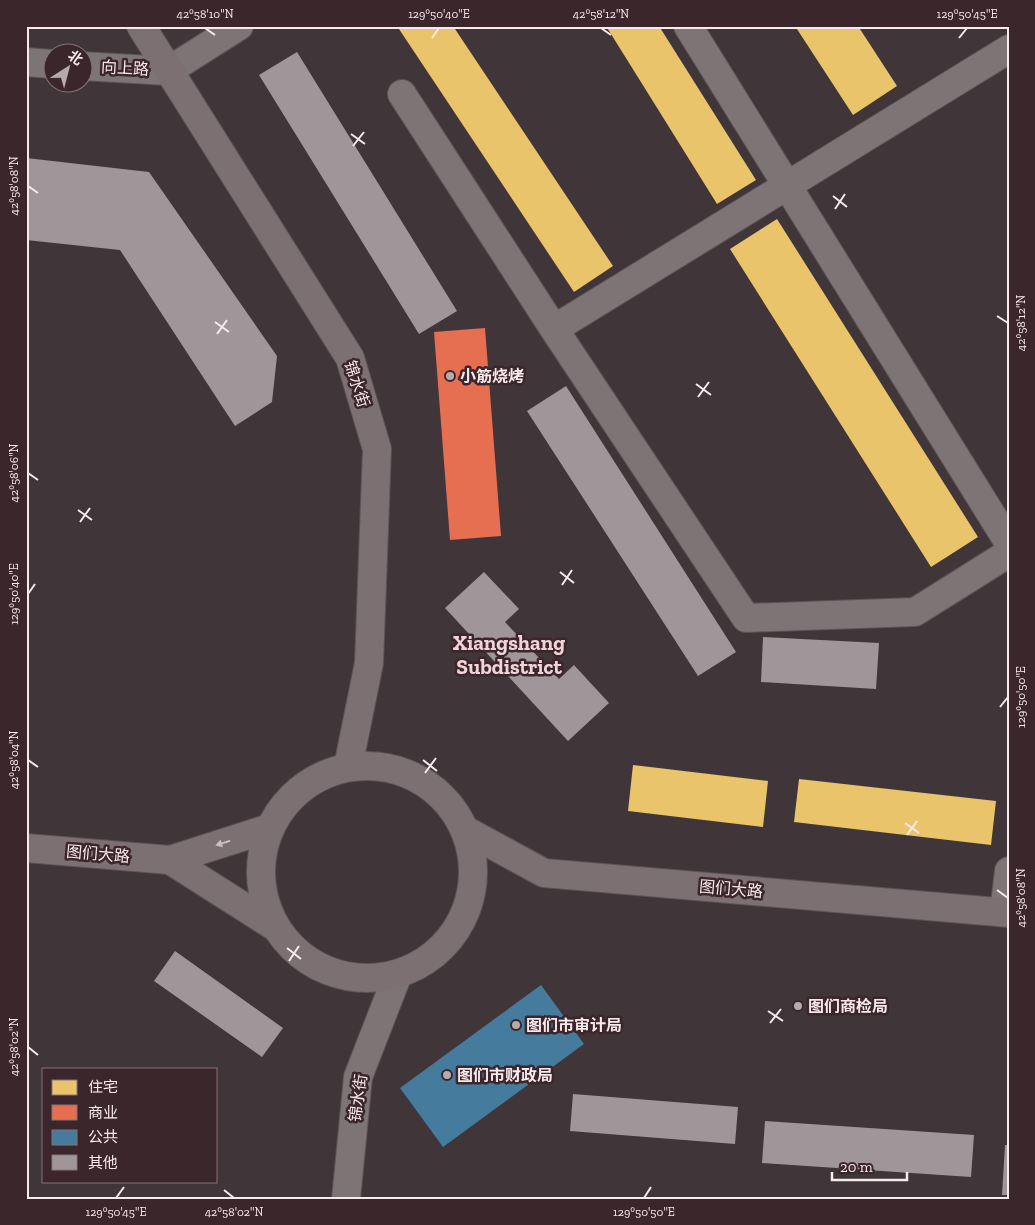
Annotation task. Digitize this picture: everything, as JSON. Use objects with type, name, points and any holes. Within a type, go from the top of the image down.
[{"type":"main road","name":"锦水街","points":[[141,26],[350,358],[377,449],[369,663],[348,768]]},
{"type":"main road","points":[[170,860],[276,928],[300,954],[330,972],[364,978],[398,974],[430,958],[455,932],[470,900],[473,864],[465,830],[445,800],[417,778],[383,767],[348,768],[315,779],[289,800],[270,828],[261,862],[264,896],[276,928]]},
{"type":"main road","points":[[170,860],[270,828]]},
{"type":"main road","name":"图们大路","points":[[465,830],[544,874],[1006,912]]},
{"type":"main road","name":"图们大路","points":[[26,848],[170,860]]},
{"type":"street","points":[[168,71],[239,26]]},
{"type":"street","points":[[688,26],[1009,543]]},
{"type":"street","points":[[554,329],[1009,49]]},
{"type":"street","points":[[26,62],[42,63]]},
{"type":"street","name":"向上路","points":[[92,67],[168,71]]},
{"type":"street","points":[[402,94],[554,329],[746,618],[915,612],[1009,553]]},
{"type":"street","points":[[1006,912],[1009,871]]},
{"type":"street","name":"锦水街","points":[[346,1199],[358,1077],[398,974]]},
{"type":"building: 住宅","points":[[397,26],[453,26],[613,266],[574,292]]},
{"type":"building: 住宅","points":[[606,26],[659,26],[756,180],[717,204]]},
{"type":"building: 住宅","points":[[795,26],[858,26],[897,86],[853,115]]},
{"type":"building: 住宅","points":[[777,219],[978,537],[931,567],[730,249]]},
{"type":"building: 住宅","points":[[633,765],[768,781],[763,827],[628,811]]},
{"type":"building: 住宅","points":[[799,779],[996,801],[991,845],[794,822]]},
{"type":"building: 商业","points":[[485,328],[501,536],[450,540],[434,332]]},
{"type":"building: 公共","points":[[541,985],[584,1044],[443,1147],[400,1088]]},
{"type":"building: 其他","points":[[297,52],[457,311],[419,334],[259,75]]},
{"type":"building: 其他","points":[[26,158],[149,172],[277,356],[272,402],[235,426],[120,250],[26,240]]},
{"type":"building: 其他","points":[[566,386],[736,652],[698,676],[527,411]]},
{"type":"building: 其他","points":[[484,572],[519,609],[505,622],[559,679],[574,665],[609,703],[568,741],[445,608]]},
{"type":"building: 其他","points":[[763,637],[879,643],[876,689],[761,682]]},
{"type":"building: 其他","points":[[175,951],[283,1028],[262,1057],[154,981]]},
{"type":"building: 其他","points":[[573,1094],[738,1107],[735,1144],[570,1131]]},
{"type":"building: 其他","points":[[765,1121],[974,1135],[971,1177],[762,1163]]},
{"type":"building: 其他","points":[[1005,1145],[1009,1145],[1009,1195],[1002,1195]]},
{"type":"place","name":"小筋烧烤","points":[[450,376]]},
{"type":"place","name":"图们商检局","points":[[798,1006]]},
{"type":"place","name":"图们市审计局","points":[[516,1025]]},
{"type":"place","name":"图们市财政局","points":[[447,1075]]},
{"type":"district","name":"Xiangshang Subdistrict","points":[[509,654]]}]
